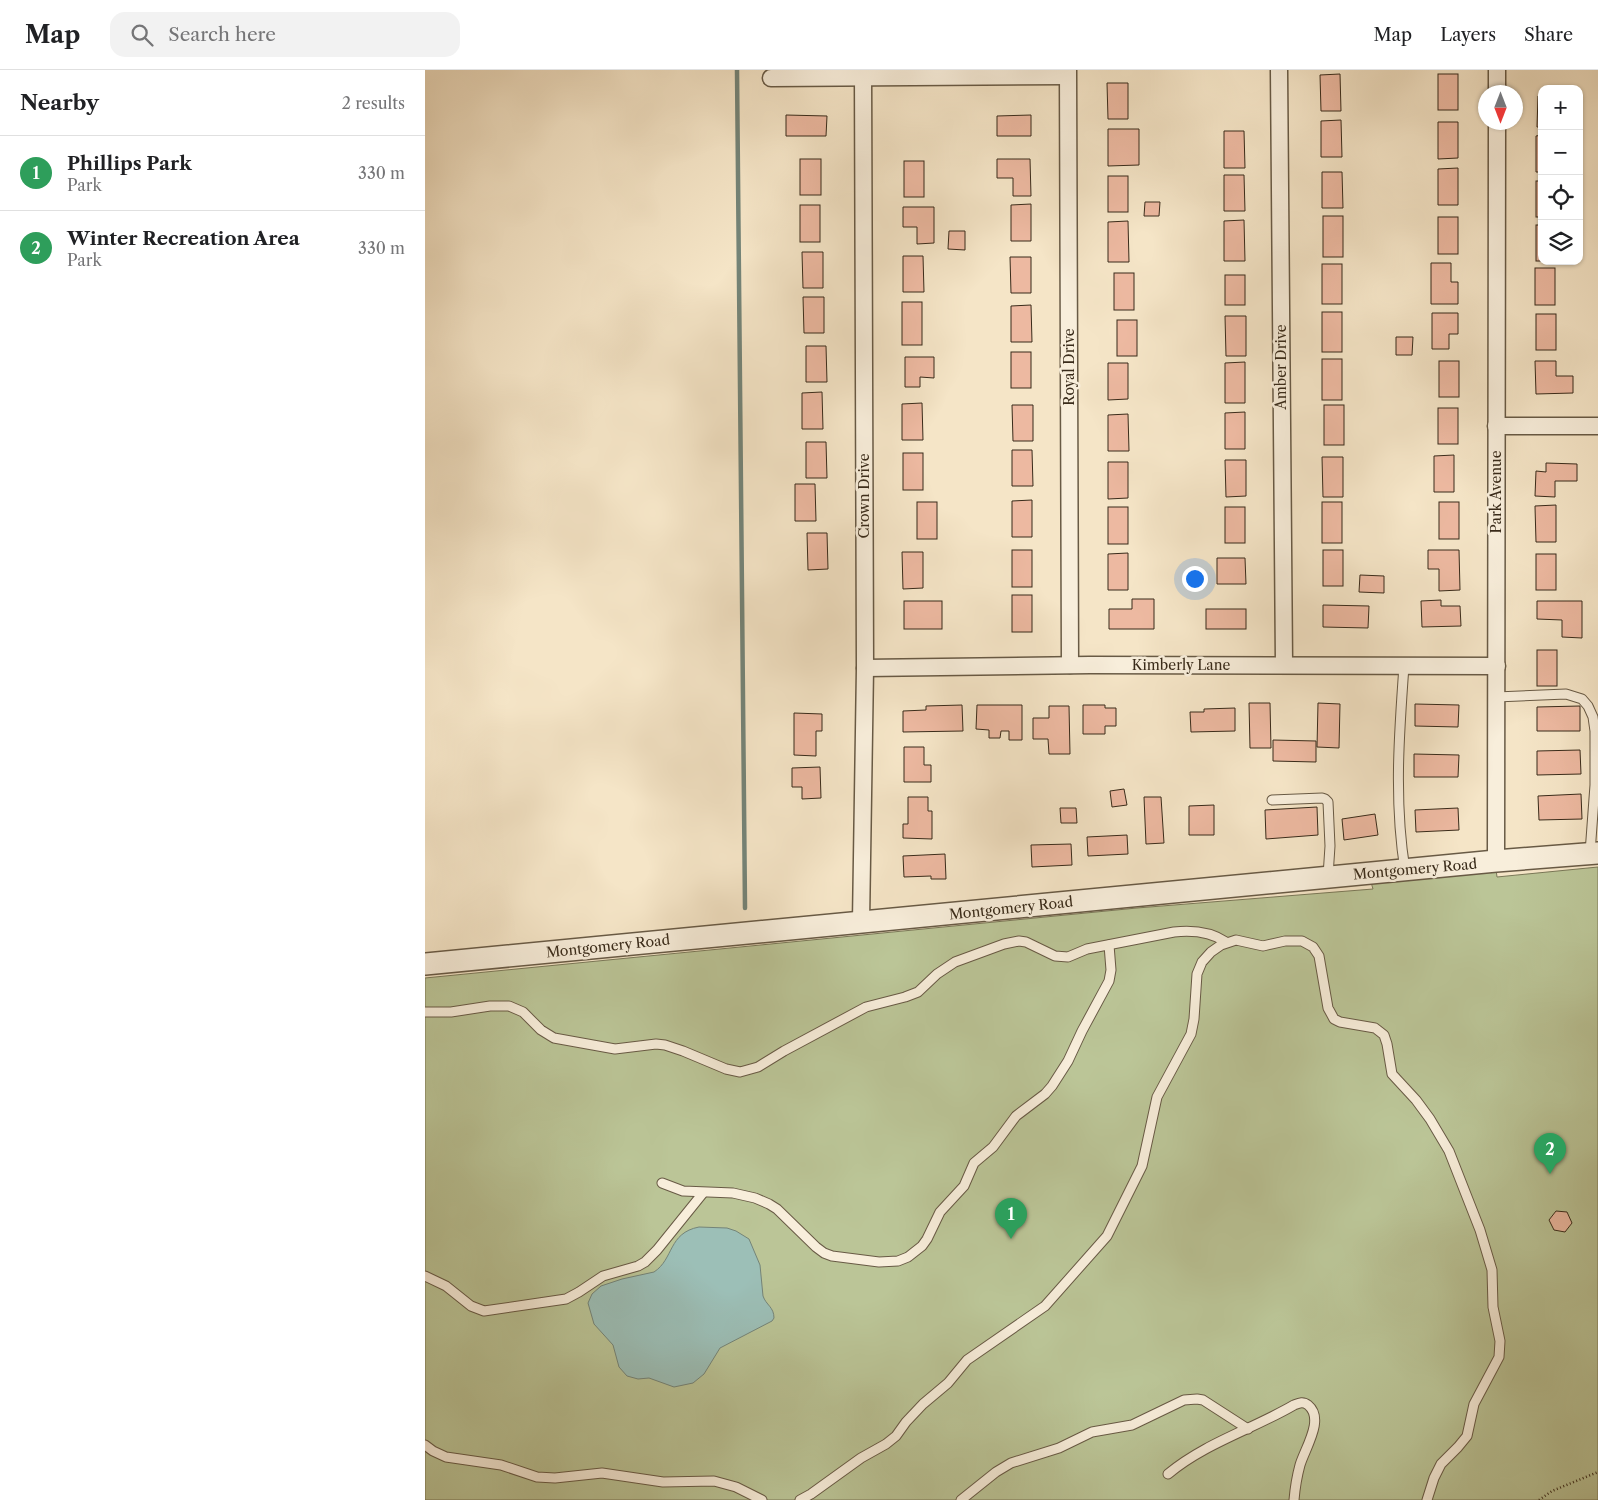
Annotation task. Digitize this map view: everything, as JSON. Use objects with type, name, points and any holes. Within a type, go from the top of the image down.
[{"type":"street","name":"Amber Drive","points":[[1279,70],[1284,664]]},
{"type":"street","points":[[1497,70],[1497,85]]},
{"type":"street","points":[[771,78],[863,73],[1068,73]]},
{"type":"street","name":"Crown Drive","points":[[861,922],[865,668],[863,73]]},
{"type":"street","name":"Royal Drive","points":[[1068,73],[1070,665]]},
{"type":"street","name":"Park Avenue","points":[[1495,861],[1497,130]]},
{"type":"street","points":[[1496,426],[1598,426]]},
{"type":"street","name":"Kimberly Lane","points":[[865,668],[1284,664],[1497,666]]},
{"type":"street","name":"Montgomery Road","points":[[425,964],[1594,853]]},
{"type":"lane","points":[[1404,666],[1399,729],[1399,813],[1405,870]]},
{"type":"lane","points":[[1496,696],[1566,694],[1582,699],[1588,706],[1593,717],[1595,731],[1594,853]]},
{"type":"lane","points":[[1272,800],[1322,798],[1328,802],[1330,846],[1328,877]]},
{"type":"lane","points":[[425,1012],[451,1012],[495,1005],[509,1006],[523,1012],[541,1030],[555,1038],[615,1049],[656,1044],[665,1045],[683,1050],[726,1069],[740,1072],[758,1067],[784,1050],[866,1007],[918,992],[937,974],[955,962],[1004,944],[1026,942],[1061,958],[1087,949],[1158,934],[1187,931],[1219,938],[1227,942]]},
{"type":"lane","points":[[800,1500],[896,1436],[917,1410],[948,1383],[967,1360],[1045,1306],[1107,1236],[1142,1166],[1157,1097],[1191,1034],[1199,968],[1211,952],[1227,942],[1241,940],[1268,946],[1297,940],[1308,944],[1316,950],[1321,963],[1328,1008],[1340,1022],[1375,1028],[1384,1036],[1392,1074],[1416,1100],[1441,1135],[1460,1176],[1483,1238],[1492,1270],[1493,1307],[1500,1341],[1499,1357],[1474,1404],[1467,1436],[1459,1447],[1441,1464],[1427,1500]]},
{"type":"lane","points":[[662,1183],[683,1191],[739,1194],[769,1204],[777,1209],[824,1253],[832,1256],[844,1259],[891,1262],[898,1261],[914,1253],[927,1239],[940,1212],[964,1186],[974,1163],[993,1148],[1016,1116],[1045,1094],[1059,1076],[1109,981],[1111,970],[1109,945]]},
{"type":"lane","points":[[425,1276],[446,1286],[471,1306],[485,1311],[566,1299],[603,1276],[638,1266],[645,1262],[703,1193]]},
{"type":"lane","points":[[961,1500],[996,1472],[1011,1463],[1059,1448],[1092,1432],[1132,1425],[1184,1400],[1197,1398],[1203,1400],[1247,1429]]},
{"type":"lane","points":[[1168,1474],[1192,1456],[1300,1402],[1305,1403],[1312,1410],[1315,1422],[1300,1464],[1294,1500]]},
{"type":"lane","points":[[425,1445],[446,1457],[501,1465],[537,1477],[555,1478],[602,1472],[663,1482],[714,1481],[736,1487],[762,1500]]},
{"type":"path","points":[[1539,1500],[1552,1491],[1598,1472]]},
{"type":"green space","points":[[1495,861],[1497,877],[1598,867],[1598,1500],[425,1500],[425,978],[1137,908],[1373,889],[1370,879]]},
{"type":"water","points":[[699,1227],[727,1228],[749,1239],[760,1265],[763,1296],[773,1311],[774,1318],[772,1321],[720,1348],[704,1374],[693,1383],[674,1387],[649,1378],[638,1379],[627,1376],[619,1367],[613,1345],[594,1324],[588,1303],[592,1294],[601,1286],[654,1272],[665,1260],[676,1240],[689,1230]]},
{"type":"building","points":[[1340,74],[1341,111],[1321,111],[1320,75]]},
{"type":"building","points":[[1438,74],[1458,74],[1458,110],[1438,110]]},
{"type":"building","points":[[1107,83],[1128,83],[1128,119],[1108,119]]},
{"type":"building","points":[[786,115],[827,116],[826,136],[786,136]]},
{"type":"building","points":[[1031,115],[1031,136],[997,136],[997,116]]},
{"type":"building","points":[[1341,120],[1342,157],[1321,157],[1321,121]]},
{"type":"building","points":[[1438,122],[1458,122],[1458,158],[1438,159]]},
{"type":"building","points":[[1108,129],[1139,129],[1139,165],[1108,166]]},
{"type":"building","points":[[1224,131],[1244,131],[1245,168],[1224,168]]},
{"type":"building","points":[[1536,136],[1538,136],[1538,172],[1536,172]]},
{"type":"building","points":[[800,159],[821,159],[821,195],[800,195]]},
{"type":"building","points":[[997,159],[1030,159],[1031,196],[1013,196],[1013,178],[997,178]]},
{"type":"building","points":[[904,161],[924,161],[924,197],[904,197]]},
{"type":"building","points":[[1458,168],[1458,205],[1438,205],[1438,169]]},
{"type":"building","points":[[1322,172],[1342,172],[1343,208],[1322,208]]},
{"type":"building","points":[[1224,175],[1244,175],[1245,211],[1224,211]]},
{"type":"building","points":[[1108,176],[1128,176],[1128,212],[1108,212]]},
{"type":"building","points":[[1536,181],[1538,181],[1538,217],[1536,217]]},
{"type":"building","points":[[1145,202],[1160,202],[1159,216],[1144,216]]},
{"type":"building","points":[[1031,204],[1031,241],[1011,241],[1011,205]]},
{"type":"building","points":[[800,205],[820,205],[820,242],[800,242]]},
{"type":"building","points":[[903,207],[934,207],[934,243],[917,244],[917,227],[903,227]]},
{"type":"building","points":[[1323,216],[1343,216],[1343,257],[1323,257]]},
{"type":"building","points":[[1438,217],[1458,217],[1458,254],[1438,254]]},
{"type":"building","points":[[1244,220],[1245,261],[1224,261],[1224,221]]},
{"type":"building","points":[[1128,221],[1129,262],[1108,262],[1108,222]]},
{"type":"building","points":[[1536,225],[1538,225],[1538,261],[1536,261]]},
{"type":"building","points":[[949,231],[965,231],[965,250],[948,249]]},
{"type":"building","points":[[802,252],[823,252],[823,288],[803,288]]},
{"type":"building","points":[[903,256],[923,256],[924,292],[903,292]]},
{"type":"building","points":[[1010,257],[1031,257],[1031,293],[1011,293]]},
{"type":"building","points":[[1431,263],[1451,263],[1451,282],[1458,282],[1458,304],[1431,304]]},
{"type":"building","points":[[1322,264],[1342,264],[1342,304],[1322,304]]},
{"type":"building","points":[[1535,268],[1555,268],[1555,305],[1535,305]]},
{"type":"building","points":[[1114,273],[1134,273],[1134,310],[1114,310]]},
{"type":"building","points":[[1225,275],[1245,275],[1245,305],[1225,305]]},
{"type":"building","points":[[803,297],[824,297],[824,333],[804,333]]},
{"type":"building","points":[[902,302],[922,302],[922,345],[902,345]]},
{"type":"building","points":[[1031,305],[1032,342],[1011,342],[1011,306]]},
{"type":"building","points":[[1322,312],[1342,312],[1342,352],[1322,352]]},
{"type":"building","points":[[1432,313],[1458,313],[1458,334],[1449,334],[1449,349],[1432,349]]},
{"type":"building","points":[[1536,314],[1556,314],[1556,350],[1536,350]]},
{"type":"building","points":[[1225,316],[1246,316],[1246,356],[1226,356]]},
{"type":"building","points":[[1117,320],[1137,320],[1137,356],[1117,356]]},
{"type":"building","points":[[1396,337],[1413,337],[1412,355],[1396,355]]},
{"type":"building","points":[[806,346],[826,346],[827,382],[806,382]]},
{"type":"building","points":[[1011,352],[1031,352],[1031,388],[1011,388]]},
{"type":"building","points":[[905,357],[934,357],[934,378],[920,377],[920,387],[905,387]]},
{"type":"building","points":[[1322,359],[1342,359],[1342,400],[1322,400]]},
{"type":"building","points":[[1439,361],[1459,361],[1459,397],[1439,397]]},
{"type":"building","points":[[1535,361],[1556,361],[1556,376],[1573,376],[1573,393],[1536,394]]},
{"type":"building","points":[[1245,362],[1245,403],[1225,403],[1225,363]]},
{"type":"building","points":[[1108,363],[1128,363],[1128,399],[1108,400]]},
{"type":"building","points":[[822,392],[823,429],[802,429],[802,393]]},
{"type":"building","points":[[922,403],[923,440],[902,440],[902,404]]},
{"type":"building","points":[[1012,405],[1033,405],[1033,441],[1013,441]]},
{"type":"building","points":[[1324,405],[1344,405],[1344,445],[1324,445]]},
{"type":"building","points":[[1438,408],[1458,408],[1458,444],[1438,444]]},
{"type":"building","points":[[1245,412],[1245,449],[1225,449],[1225,413]]},
{"type":"building","points":[[1128,414],[1129,451],[1108,451],[1108,415]]},
{"type":"building","points":[[806,442],[826,442],[827,478],[806,478]]},
{"type":"building","points":[[1012,450],[1032,450],[1033,486],[1012,486]]},
{"type":"building","points":[[903,453],[923,453],[923,490],[903,490]]},
{"type":"building","points":[[1454,455],[1454,492],[1434,492],[1434,456]]},
{"type":"building","points":[[1322,457],[1343,457],[1343,497],[1323,497]]},
{"type":"building","points":[[1225,460],[1246,460],[1246,496],[1226,497]]},
{"type":"building","points":[[1108,462],[1128,462],[1128,498],[1108,499]]},
{"type":"building","points":[[1546,463],[1577,464],[1577,481],[1555,481],[1555,497],[1535,496],[1536,471],[1546,472]]},
{"type":"building","points":[[795,484],[815,484],[816,521],[795,521]]},
{"type":"building","points":[[1032,500],[1032,537],[1012,537],[1012,501]]},
{"type":"building","points":[[917,502],[937,502],[937,539],[917,539]]},
{"type":"building","points":[[1322,502],[1342,502],[1342,543],[1322,543]]},
{"type":"building","points":[[1439,502],[1459,502],[1459,539],[1439,539]]},
{"type":"building","points":[[1556,505],[1556,542],[1536,542],[1535,506]]},
{"type":"building","points":[[1108,507],[1128,507],[1128,544],[1108,544]]},
{"type":"building","points":[[1225,507],[1245,507],[1245,543],[1225,543]]},
{"type":"building","points":[[807,533],[827,533],[828,569],[808,570]]},
{"type":"building","points":[[1012,550],[1032,550],[1032,587],[1012,587]]},
{"type":"building","points":[[1323,550],[1343,550],[1343,586],[1323,586]]},
{"type":"building","points":[[1428,550],[1459,550],[1460,590],[1439,591],[1439,569],[1428,569]]},
{"type":"building","points":[[902,552],[923,552],[923,588],[903,589]]},
{"type":"building","points":[[1128,553],[1128,590],[1108,590],[1108,554]]},
{"type":"building","points":[[1536,554],[1556,554],[1556,590],[1536,590]]},
{"type":"building","points":[[1217,558],[1245,558],[1246,584],[1217,584]]},
{"type":"building","points":[[1360,575],[1384,576],[1384,593],[1359,592]]},
{"type":"building","points":[[1012,595],[1032,595],[1032,632],[1012,632]]},
{"type":"building","points":[[1132,599],[1154,599],[1154,629],[1109,629],[1109,609],[1132,609]]},
{"type":"building","points":[[1441,600],[1441,606],[1460,606],[1461,626],[1422,627],[1421,601]]},
{"type":"building","points":[[904,601],[942,601],[942,629],[904,629]]},
{"type":"building","points":[[1537,601],[1582,601],[1582,638],[1562,637],[1562,620],[1537,619]]},
{"type":"building","points":[[1323,605],[1369,606],[1368,628],[1323,627]]},
{"type":"building","points":[[1206,609],[1246,609],[1246,629],[1206,629]]},
{"type":"building","points":[[1537,650],[1557,650],[1557,686],[1537,686]]},
{"type":"building","points":[[1249,703],[1270,703],[1271,748],[1250,748]]},
{"type":"building","points":[[1318,703],[1340,704],[1339,748],[1317,747]]},
{"type":"building","points":[[1415,704],[1459,705],[1458,727],[1415,726]]},
{"type":"building","points":[[962,705],[963,731],[903,732],[903,711],[926,710],[926,706]]},
{"type":"building","points":[[977,705],[1022,705],[1022,740],[1009,740],[1009,731],[1001,731],[1000,738],[989,738],[989,730],[976,729]]},
{"type":"building","points":[[1083,705],[1105,705],[1105,708],[1116,708],[1116,726],[1105,726],[1105,734],[1083,734]]},
{"type":"building","points":[[1049,706],[1069,706],[1070,754],[1049,754],[1048,739],[1033,739],[1033,718],[1049,718]]},
{"type":"building","points":[[1580,706],[1580,731],[1537,731],[1537,707]]},
{"type":"building","points":[[1235,708],[1235,731],[1191,732],[1190,712],[1204,712],[1204,709]]},
{"type":"building","points":[[794,713],[822,714],[822,731],[816,731],[816,756],[794,755]]},
{"type":"building","points":[[1273,740],[1316,741],[1316,762],[1273,761]]},
{"type":"building","points":[[904,747],[924,747],[924,765],[931,765],[931,782],[904,782]]},
{"type":"building","points":[[1580,750],[1581,774],[1537,775],[1537,751]]},
{"type":"building","points":[[1414,754],[1459,755],[1458,777],[1414,777]]},
{"type":"building","points":[[820,767],[821,798],[802,799],[802,787],[792,787],[792,768]]},
{"type":"building","points":[[1124,789],[1127,805],[1112,807],[1110,791]]},
{"type":"building","points":[[1581,794],[1582,819],[1539,820],[1538,796]]},
{"type":"building","points":[[908,797],[928,797],[928,811],[932,811],[932,839],[903,838],[903,824],[908,824]]},
{"type":"building","points":[[1144,797],[1161,797],[1164,843],[1146,844]]},
{"type":"building","points":[[1214,805],[1214,835],[1189,835],[1189,806]]},
{"type":"building","points":[[1317,807],[1318,835],[1266,839],[1265,810]]},
{"type":"building","points":[[1060,808],[1076,808],[1077,823],[1061,823]]},
{"type":"building","points":[[1458,808],[1459,830],[1416,832],[1415,810]]},
{"type":"building","points":[[1375,814],[1378,835],[1344,840],[1342,819]]},
{"type":"building","points":[[1127,835],[1128,854],[1088,856],[1087,837]]},
{"type":"building","points":[[1071,844],[1072,865],[1032,867],[1031,845]]},
{"type":"building","points":[[945,854],[946,879],[931,879],[931,876],[904,877],[903,856]]},
{"type":"building","points":[[1556,1211],[1567,1212],[1572,1223],[1565,1232],[1554,1230],[1549,1220]]},
{"type":"waterway","points":[[737,70],[745,908]]},
{"type":"place","name":"Winter Recreation Area","points":[[1550,1174]]},
{"type":"place","name":"Phillips Park","points":[[1011,1239]]}]
